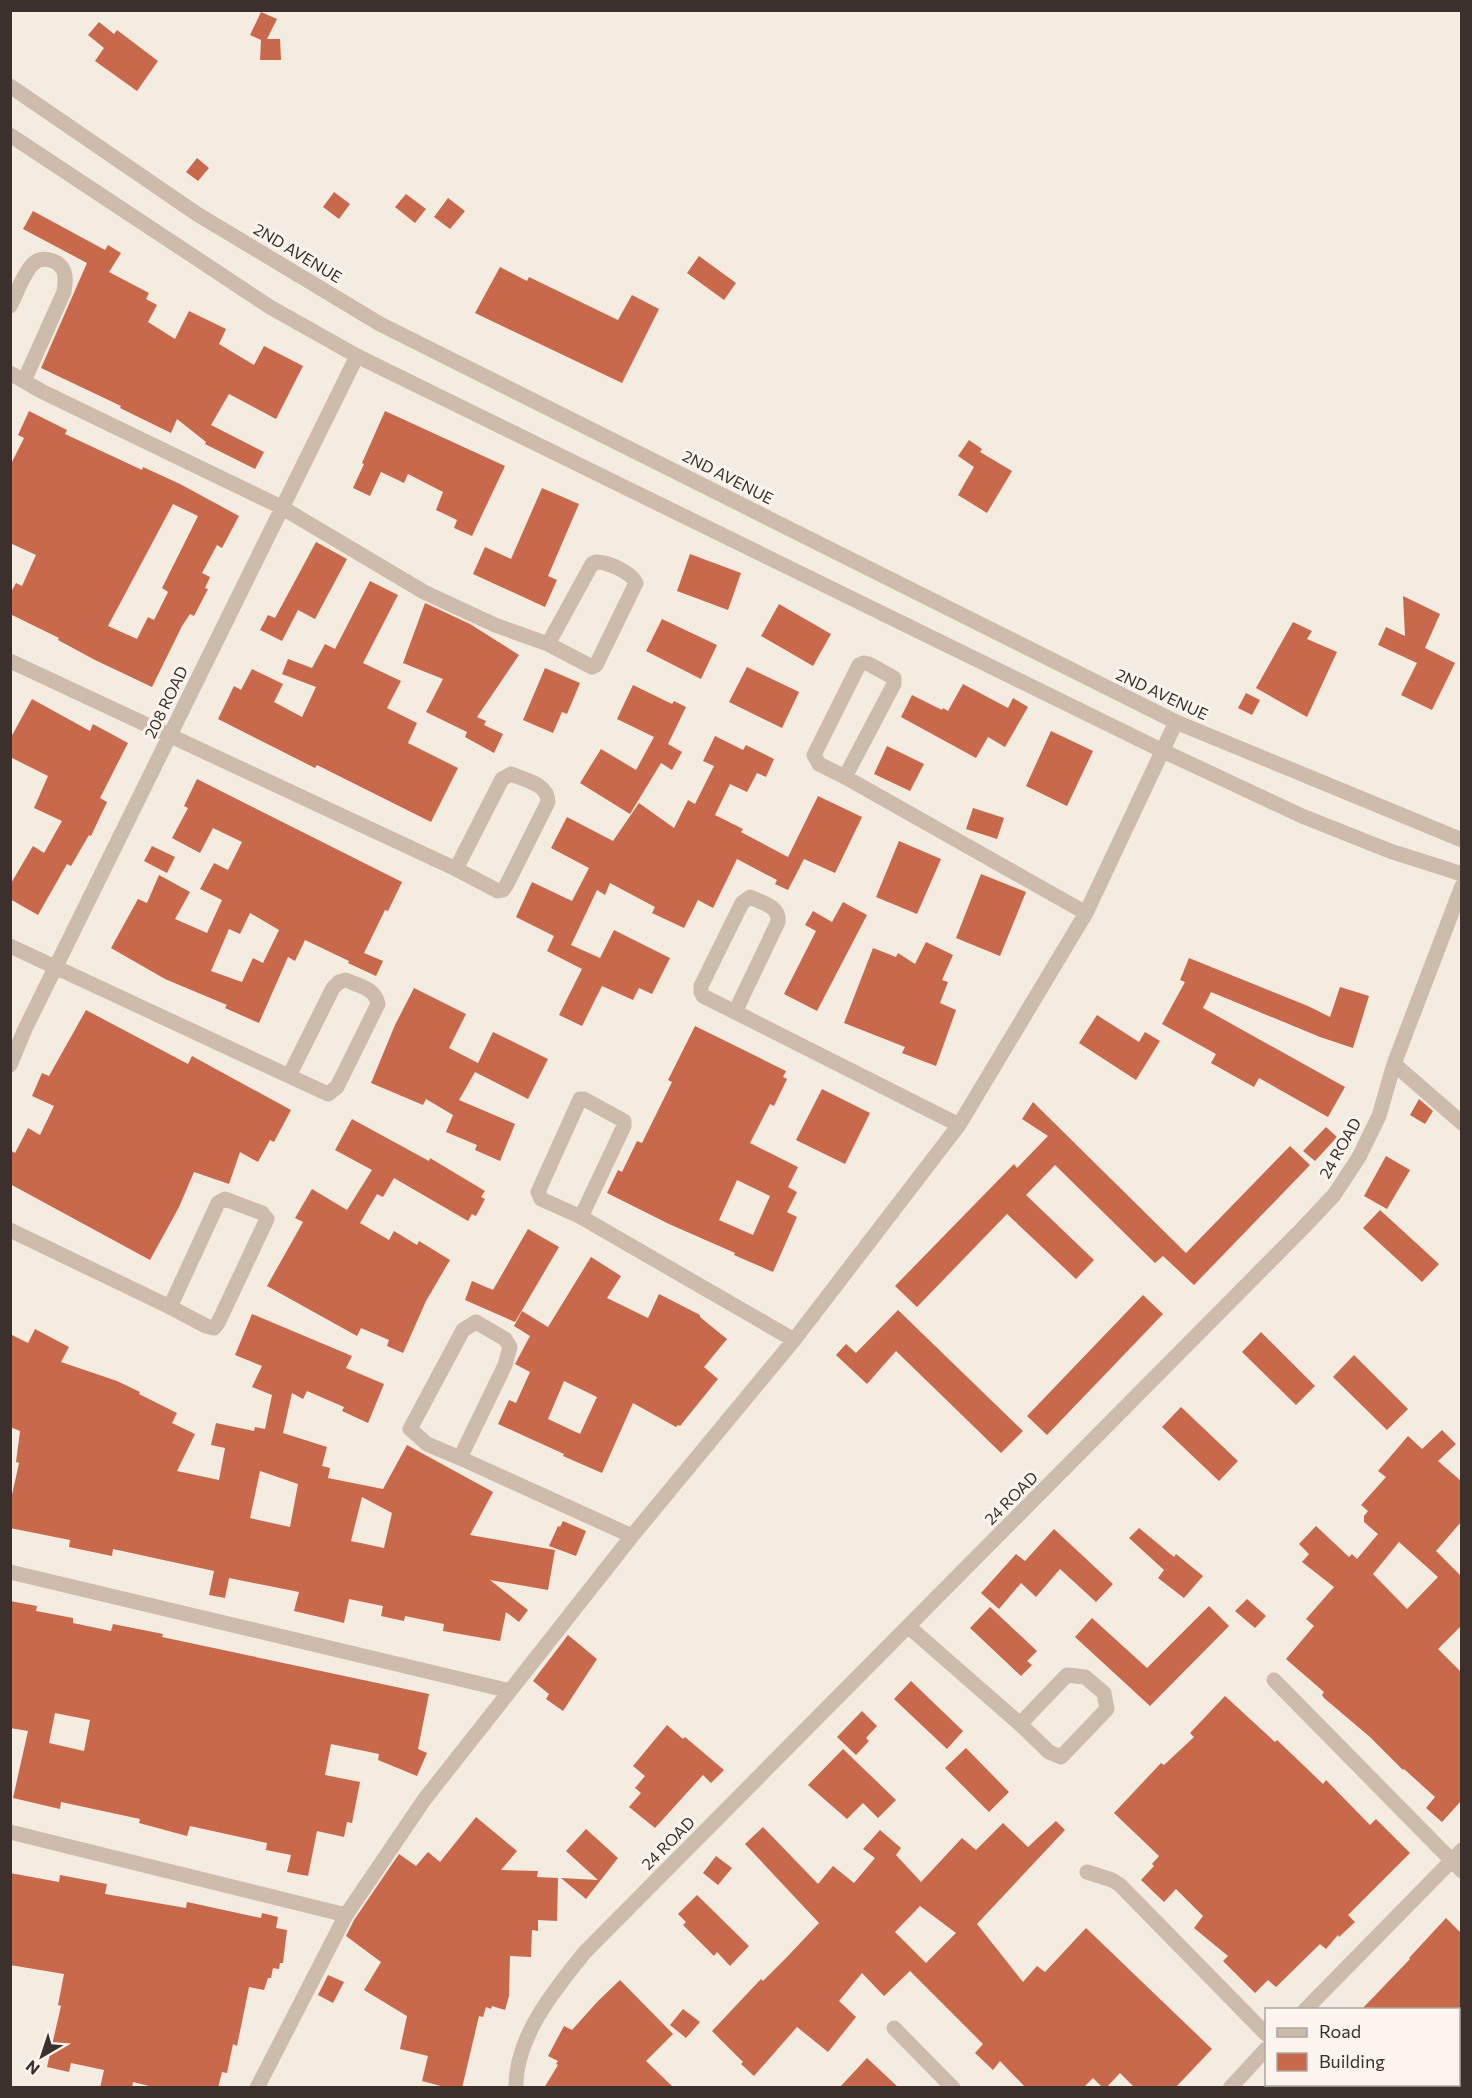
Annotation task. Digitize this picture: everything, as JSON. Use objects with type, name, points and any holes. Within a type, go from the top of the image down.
[{"type":"street","name":"2ND AVENUE","points":[[10,86],[196,214],[380,324],[1176,722],[1461,840]]},
{"type":"street","points":[[10,135],[261,301],[357,356],[1163,751],[1302,816],[1390,851],[1461,874]]},
{"type":"street","points":[[10,306],[31,265],[39,259],[49,259],[62,267],[65,277],[64,292],[17,377],[41,391],[281,507],[424,592],[495,625],[548,644],[592,667],[596,665],[636,584],[633,577],[601,562],[592,564],[548,644]]},
{"type":"street","name":"208 ROAD","points":[[10,1065],[25,1029],[357,356]]},
{"type":"street","points":[[10,661],[456,869],[498,891],[503,890],[548,802],[548,794],[544,789],[511,774],[506,775],[456,869]]},
{"type":"street","points":[[845,777],[894,684],[894,678],[864,663],[859,665],[814,755],[819,764],[1086,913]]},
{"type":"street","points":[[257,2088],[346,1914],[424,1800],[632,1536],[794,1340],[959,1125],[1086,913],[1176,722]]},
{"type":"street","name":"24 ROAD","points":[[516,2088],[515,2073],[530,2031],[552,1992],[585,1952],[1334,1195],[1359,1157],[1379,1116],[1394,1064],[1461,886]]},
{"type":"street","points":[[735,1012],[778,922],[779,915],[776,910],[750,897],[742,903],[701,986],[704,996],[735,1012],[959,1125]]},
{"type":"street","points":[[10,946],[56,967],[289,1076],[328,1094],[334,1092],[378,1004],[376,996],[370,990],[345,980],[339,982],[333,988],[289,1076]]},
{"type":"street","points":[[1394,1064],[1461,1123]]},
{"type":"street","points":[[581,1217],[624,1126],[624,1121],[584,1099],[578,1103],[538,1192],[541,1199],[581,1217],[794,1340]]},
{"type":"street","points":[[10,1230],[206,1326],[214,1328],[265,1226],[267,1219],[262,1213],[230,1200],[225,1199],[218,1203],[170,1307]]},
{"type":"street","points":[[460,1458],[505,1365],[510,1347],[505,1339],[476,1322],[463,1330],[410,1429],[427,1444],[632,1536]]},
{"type":"street","points":[[10,1572],[510,1691]]},
{"type":"street","points":[[909,1627],[1049,1752],[1061,1757],[1107,1709],[1104,1693],[1085,1677],[1067,1675],[1020,1724]]},
{"type":"street","points":[[1274,1680],[1456,1855],[1461,1871]]},
{"type":"street","points":[[10,1832],[346,1914]]},
{"type":"street","points":[[1307,2008],[1456,1855]]},
{"type":"street","points":[[1087,1872],[1120,1885],[1265,2033]]},
{"type":"street","points":[[894,2028],[953,2088]]},
{"type":"street","points":[[1230,2088],[1265,2050]]},
{"type":"building","points":[[261,12],[277,19],[267,39],[280,39],[281,60],[260,60],[261,40],[250,35]]},
{"type":"building","points":[[99,22],[114,34],[117,30],[158,61],[137,91],[95,61],[104,48],[88,35]]},
{"type":"building","points":[[197,158],[209,168],[198,181],[186,172]]},
{"type":"building","points":[[334,192],[350,204],[339,219],[323,207]]},
{"type":"building","points":[[406,194],[426,209],[415,223],[395,207]]},
{"type":"building","points":[[448,198],[465,211],[450,229],[434,217]]},
{"type":"building","points":[[33,211],[105,250],[108,245],[121,253],[109,272],[149,293],[146,299],[157,305],[148,322],[175,339],[189,311],[226,329],[219,344],[254,365],[264,346],[303,366],[276,419],[229,394],[211,425],[264,452],[255,469],[205,444],[206,442],[177,419],[171,433],[41,368],[87,263],[23,229]]},
{"type":"building","points":[[699,256],[736,283],[724,300],[687,273]]},
{"type":"building","points":[[500,267],[527,281],[529,277],[618,320],[632,295],[659,309],[622,383],[475,313]]},
{"type":"building","points":[[29,411],[67,430],[65,434],[142,470],[143,467],[180,484],[239,516],[222,548],[217,545],[202,573],[210,577],[205,588],[208,589],[194,616],[190,614],[182,626],[152,687],[95,660],[58,640],[59,638],[10,614],[10,594],[16,583],[22,586],[36,555],[10,543],[10,466],[24,438],[18,435]],"holes":[[[173,504],[198,516],[162,588],[168,592],[154,620],[148,617],[137,639],[108,626]]]},
{"type":"building","points":[[385,411],[505,466],[472,536],[454,528],[457,520],[436,510],[443,492],[408,474],[404,483],[381,472],[370,496],[353,488]]},
{"type":"building","points":[[969,440],[982,449],[980,452],[1012,471],[987,513],[958,495],[974,467],[958,456]]},
{"type":"building","points":[[542,488],[579,504],[548,576],[557,580],[545,607],[473,574],[485,547],[511,559]]},
{"type":"building","points":[[316,542],[347,559],[315,619],[298,610],[282,641],[260,630],[268,615],[275,618]]},
{"type":"building","points":[[690,554],[741,573],[728,610],[677,591]]},
{"type":"building","points":[[370,581],[398,595],[363,663],[401,681],[387,708],[417,723],[408,743],[458,768],[431,822],[317,765],[315,768],[218,719],[234,686],[241,690],[252,669],[283,684],[274,702],[302,717],[316,687],[282,674],[288,659],[312,668],[325,644],[335,649]]},
{"type":"building","points":[[1403,596],[1440,614],[1425,648],[1455,663],[1432,710],[1401,695],[1417,663],[1378,645],[1386,627],[1405,636]]},
{"type":"building","points":[[425,603],[470,624],[519,655],[477,717],[486,721],[484,725],[503,734],[494,753],[465,737],[467,732],[426,712],[443,679],[403,663]]},
{"type":"building","points":[[779,604],[831,634],[813,666],[761,636]]},
{"type":"building","points":[[662,619],[717,645],[701,679],[646,651]]},
{"type":"building","points":[[1293,622],[1312,631],[1307,639],[1337,652],[1307,717],[1256,688]]},
{"type":"building","points":[[747,667],[799,692],[782,728],[729,702]]},
{"type":"building","points":[[545,668],[580,683],[567,714],[562,712],[553,733],[523,720]]},
{"type":"building","points":[[963,684],[1008,708],[1013,698],[1028,707],[1005,747],[988,737],[976,758],[901,717],[912,695],[948,711]]},
{"type":"building","points":[[633,685],[672,704],[674,701],[686,707],[668,744],[682,752],[672,770],[661,763],[630,814],[580,783],[601,749],[636,770],[654,737],[617,719]]},
{"type":"building","points":[[1246,693],[1260,700],[1252,715],[1238,708]]},
{"type":"building","points":[[32,699],[90,731],[93,724],[128,743],[100,798],[107,802],[91,836],[89,835],[71,866],[67,864],[38,915],[10,899],[10,885],[33,846],[44,853],[62,821],[34,808],[48,776],[10,757],[10,739]]},
{"type":"building","points":[[1051,731],[1093,751],[1067,806],[1026,786]]},
{"type":"building","points":[[715,736],[743,750],[746,745],[774,759],[766,777],[757,773],[747,792],[730,784],[715,815],[743,829],[741,832],[788,857],[818,796],[862,817],[835,873],[804,859],[788,890],[775,884],[777,880],[737,859],[713,908],[698,900],[684,928],[652,913],[655,907],[610,883],[605,895],[597,890],[571,945],[600,958],[614,930],[670,958],[652,994],[639,988],[633,1000],[602,986],[582,1026],[559,1015],[582,969],[547,951],[554,936],[516,917],[532,882],[572,901],[589,868],[551,848],[567,817],[613,841],[639,803],[674,828],[688,800],[695,804],[714,766],[703,761]]},
{"type":"building","points":[[887,746],[924,764],[910,791],[874,774]]},
{"type":"building","points":[[197,779],[402,882],[364,953],[383,961],[376,976],[305,940],[295,961],[288,957],[259,1023],[225,1008],[227,1005],[165,979],[111,948],[138,899],[147,903],[159,875],[190,892],[175,919],[207,933],[222,900],[200,889],[214,863],[228,870],[242,842],[213,828],[200,853],[172,838],[188,808],[184,806]],"holes":[[[250,913],[279,930],[263,963],[253,958],[242,982],[211,971],[229,929],[240,934]]]},
{"type":"building","points":[[973,808],[1004,818],[997,839],[966,829]]},
{"type":"building","points":[[899,841],[941,859],[917,914],[876,897]]},
{"type":"building","points":[[152,846],[175,857],[167,873],[144,861]]},
{"type":"building","points":[[981,874],[1026,892],[1000,956],[956,938]]},
{"type":"building","points":[[843,902],[867,915],[817,1011],[784,994],[816,931],[805,925],[813,911],[832,922]]},
{"type":"building","points":[[926,942],[953,955],[942,980],[948,982],[940,1003],[956,1010],[936,1066],[902,1053],[905,1047],[844,1023],[873,948],[896,957],[898,953],[915,964]]},
{"type":"building","points":[[1189,958],[1330,1017],[1340,987],[1369,996],[1353,1048],[1320,1037],[1211,992],[1203,1008],[1345,1087],[1328,1117],[1259,1078],[1254,1087],[1211,1063],[1216,1054],[1162,1024],[1185,982],[1180,980]]},
{"type":"building","points":[[414,988],[466,1014],[449,1048],[478,1063],[493,1032],[548,1059],[528,1099],[475,1072],[459,1100],[515,1124],[500,1161],[475,1150],[477,1145],[446,1132],[453,1115],[426,1099],[423,1105],[371,1083],[395,1025]]},
{"type":"building","points":[[86,1010],[188,1064],[192,1056],[291,1110],[274,1142],[270,1140],[258,1162],[240,1152],[229,1184],[194,1172],[179,1207],[150,1260],[10,1184],[10,1150],[15,1153],[28,1128],[40,1135],[54,1106],[32,1096],[42,1073],[49,1076]]},
{"type":"building","points":[[1097,1015],[1139,1042],[1145,1032],[1160,1041],[1136,1080],[1079,1043]]},
{"type":"building","points":[[695,1026],[786,1071],[783,1077],[787,1079],[774,1106],[770,1104],[750,1143],[798,1167],[788,1187],[797,1192],[787,1212],[797,1217],[773,1272],[607,1193],[618,1170],[622,1172],[637,1141],[642,1143],[672,1082],[668,1080]],"holes":[[[737,1180],[770,1196],[753,1235],[719,1220]]]},
{"type":"building","points":[[822,1089],[870,1113],[845,1164],[796,1140]]},
{"type":"building","points":[[1419,1099],[1433,1111],[1425,1124],[1410,1115]]},
{"type":"building","points":[[1033,1102],[1186,1253],[1290,1146],[1310,1165],[1194,1285],[1163,1256],[1155,1263],[1055,1165],[1026,1195],[1094,1260],[1076,1279],[1007,1214],[917,1307],[895,1286],[1014,1164],[1017,1168],[1048,1136],[1022,1119]]},
{"type":"building","points":[[352,1119],[429,1161],[430,1158],[485,1191],[481,1197],[485,1199],[476,1216],[472,1214],[468,1221],[394,1178],[383,1197],[377,1194],[360,1223],[389,1240],[394,1231],[417,1245],[419,1241],[450,1260],[426,1301],[403,1353],[387,1346],[389,1340],[361,1328],[357,1336],[267,1286],[303,1222],[295,1218],[312,1189],[347,1210],[372,1170],[335,1150]]},
{"type":"building","points":[[1326,1127],[1337,1137],[1315,1161],[1303,1151]]},
{"type":"building","points":[[1386,1156],[1410,1170],[1387,1209],[1364,1196]]},
{"type":"building","points":[[1380,1210],[1439,1264],[1422,1282],[1363,1228]]},
{"type":"building","points":[[528,1229],[559,1247],[515,1322],[465,1300],[472,1281],[493,1290]]},
{"type":"building","points":[[591,1257],[621,1276],[607,1298],[648,1318],[659,1294],[700,1315],[727,1339],[704,1367],[718,1379],[680,1426],[676,1427],[633,1403],[602,1473],[498,1424],[509,1400],[516,1403],[530,1372],[515,1364],[530,1336],[514,1326],[522,1311],[548,1327]],"holes":[[[564,1381],[597,1397],[580,1434],[548,1419]]]},
{"type":"building","points":[[1143,1295],[1163,1314],[1047,1435],[1027,1416]]},
{"type":"building","points":[[898,1310],[1023,1431],[1001,1453],[896,1351],[867,1384],[836,1355],[846,1344],[856,1353]]},
{"type":"building","points":[[252,1314],[352,1356],[346,1368],[384,1384],[368,1423],[342,1411],[344,1407],[307,1391],[303,1399],[292,1393],[283,1433],[327,1447],[322,1466],[330,1468],[328,1478],[383,1489],[407,1445],[493,1492],[470,1535],[555,1550],[548,1590],[490,1580],[528,1610],[519,1622],[506,1612],[500,1641],[443,1631],[444,1624],[405,1616],[404,1621],[381,1616],[383,1606],[349,1599],[344,1623],[294,1611],[299,1592],[229,1578],[225,1598],[209,1595],[214,1571],[113,1549],[112,1556],[69,1547],[70,1540],[10,1528],[10,1504],[19,1463],[16,1462],[20,1431],[10,1427],[10,1334],[28,1343],[35,1329],[69,1347],[61,1362],[117,1381],[177,1413],[172,1423],[195,1434],[177,1471],[219,1480],[225,1448],[211,1445],[216,1423],[254,1431],[255,1427],[265,1429],[272,1395],[252,1387],[262,1366],[235,1355]],"holes":[[[260,1471],[298,1484],[290,1527],[250,1518]],[[362,1497],[392,1513],[384,1548],[351,1541]]]},
{"type":"building","points":[[1261,1332],[1315,1386],[1296,1405],[1242,1352]]},
{"type":"building","points":[[1354,1355],[1408,1409],[1387,1430],[1333,1377]]},
{"type":"building","points":[[1181,1407],[1238,1461],[1219,1481],[1162,1427]]},
{"type":"building","points":[[1442,1430],[1456,1444],[1438,1461],[1461,1481],[1461,1522],[1436,1551],[1461,1576],[1461,1626],[1438,1649],[1461,1672],[1461,1801],[1442,1822],[1426,1808],[1435,1797],[1324,1698],[1322,1695],[1324,1692],[1286,1659],[1314,1626],[1306,1619],[1334,1587],[1302,1562],[1309,1554],[1299,1544],[1316,1526],[1349,1557],[1352,1554],[1357,1559],[1378,1534],[1364,1522],[1364,1516],[1368,1511],[1361,1505],[1386,1477],[1378,1471],[1408,1436],[1422,1449]],"holes":[[[1399,1542],[1438,1577],[1407,1609],[1373,1574]]]},
{"type":"building","points":[[563,1521],[586,1531],[576,1556],[549,1546],[558,1526],[560,1527]]},
{"type":"building","points":[[1139,1528],[1174,1557],[1176,1554],[1203,1576],[1184,1598],[1158,1578],[1164,1570],[1129,1538]]},
{"type":"building","points":[[1054,1529],[1113,1584],[1096,1602],[1060,1569],[1036,1597],[1021,1583],[999,1609],[981,1593],[1016,1554],[1025,1561]]},
{"type":"building","points":[[1247,1599],[1266,1616],[1255,1628],[1235,1611]]},
{"type":"building","points":[[10,1601],[37,1606],[36,1611],[73,1618],[73,1623],[111,1631],[113,1624],[163,1634],[162,1637],[429,1694],[418,1749],[427,1753],[417,1776],[378,1760],[379,1754],[331,1744],[325,1775],[360,1782],[352,1823],[347,1822],[344,1837],[317,1831],[308,1876],[287,1872],[291,1855],[266,1850],[267,1843],[190,1826],[187,1836],[139,1823],[140,1819],[61,1802],[60,1809],[13,1798],[28,1731],[10,1728]],"holes":[[[55,1713],[90,1720],[84,1751],[49,1743]]]},
{"type":"building","points":[[1209,1606],[1229,1626],[1150,1706],[1075,1637],[1092,1618],[1147,1668]]},
{"type":"building","points":[[990,1607],[1037,1651],[1027,1661],[1032,1665],[1021,1676],[970,1628]]},
{"type":"building","points":[[568,1635],[597,1659],[563,1711],[546,1699],[549,1694],[533,1681]]},
{"type":"building","points":[[911,1681],[963,1731],[947,1749],[894,1699]]},
{"type":"building","points":[[1225,1696],[1275,1742],[1277,1740],[1323,1784],[1326,1780],[1370,1825],[1376,1819],[1410,1853],[1348,1915],[1355,1922],[1339,1937],[1338,1935],[1326,1949],[1320,1944],[1276,1987],[1268,1980],[1255,1993],[1223,1961],[1228,1956],[1194,1928],[1203,1916],[1176,1889],[1164,1902],[1141,1880],[1154,1866],[1152,1864],[1159,1856],[1114,1813],[1161,1763],[1164,1765],[1194,1737],[1190,1733]]},
{"type":"building","points":[[862,1711],[877,1726],[866,1738],[869,1741],[856,1755],[837,1737]]},
{"type":"building","points":[[667,1725],[724,1770],[711,1783],[703,1775],[655,1828],[629,1807],[641,1793],[635,1788],[645,1776],[633,1766]]},
{"type":"building","points":[[966,1748],[1009,1792],[989,1812],[945,1768]]},
{"type":"building","points":[[843,1749],[896,1800],[878,1818],[863,1803],[847,1819],[808,1785]]},
{"type":"building","points":[[476,1817],[517,1851],[501,1870],[538,1871],[537,1877],[558,1878],[557,1921],[538,1920],[538,1931],[532,1930],[531,1957],[510,1956],[509,1996],[505,2010],[492,2006],[491,2009],[486,2007],[483,2017],[479,2016],[462,2088],[448,2088],[422,2081],[428,2056],[400,2049],[407,2016],[364,1990],[381,1962],[346,1936],[354,1920],[399,1854],[416,1866],[428,1852],[440,1862]]},
{"type":"building","points":[[1056,1821],[1065,1830],[977,1924],[1023,1982],[1037,1966],[1045,1972],[1086,1928],[1212,2049],[1175,2088],[1135,2088],[1120,2073],[1106,2088],[1103,2088],[1093,2078],[1083,2088],[1026,2088],[1000,2061],[993,2070],[975,2053],[983,2044],[910,1971],[884,1996],[862,1973],[839,2001],[856,2017],[828,2052],[797,2027],[754,2076],[712,2031],[819,1923],[745,1844],[763,1827],[818,1884],[833,1866],[854,1883],[875,1858],[863,1849],[880,1830],[901,1848],[896,1855],[921,1882],[962,1838],[976,1850],[1003,1823],[1028,1847]],"holes":[[[920,1906],[956,1933],[926,1963],[895,1932]]]},
{"type":"building","points":[[586,1829],[618,1858],[586,1899],[561,1878],[598,1880],[566,1851]]},
{"type":"building","points":[[716,1856],[732,1868],[718,1885],[703,1873]]},
{"type":"building","points":[[10,1873],[59,1882],[60,1875],[107,1884],[105,1894],[186,1908],[187,1902],[261,1918],[262,1913],[278,1917],[276,1928],[287,1930],[283,1963],[280,1963],[279,1969],[273,1968],[271,1978],[268,1978],[264,1990],[249,1987],[237,2046],[233,2044],[227,2073],[222,2072],[218,2088],[157,2088],[133,2082],[132,2088],[100,2088],[104,2070],[71,2063],[69,2072],[47,2067],[61,2006],[58,2005],[64,1974],[10,1965]]},
{"type":"building","points":[[697,1895],[749,1946],[730,1966],[717,1952],[714,1956],[683,1925],[686,1922],[678,1914]]},
{"type":"building","points":[[1446,1918],[1461,1933],[1461,2010],[1460,2008],[1363,2008]]},
{"type":"building","points":[[328,1975],[344,1982],[333,2003],[318,1995]]},
{"type":"building","points":[[620,1980],[673,2034],[646,2061],[674,2088],[544,2088],[558,2065],[556,2064],[558,2061],[548,2056],[564,2026],[572,2030]]},
{"type":"building","points":[[683,2009],[700,2022],[686,2038],[670,2025]]},
{"type":"building","points":[[867,2058],[899,2088],[839,2088]]}]
